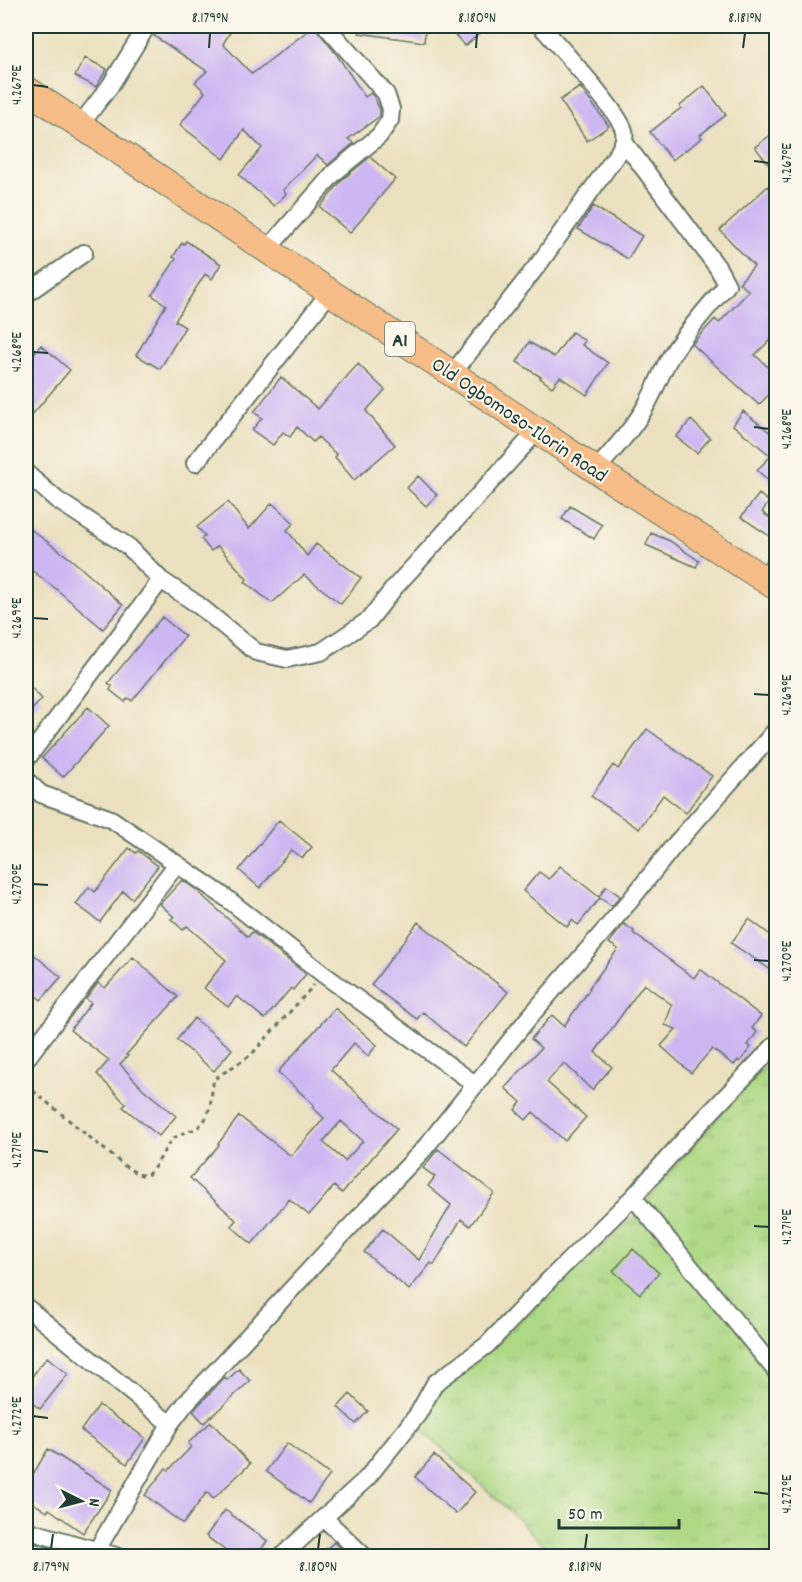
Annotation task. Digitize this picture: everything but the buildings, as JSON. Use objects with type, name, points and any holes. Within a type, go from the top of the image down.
[{"type":"highway","name":"Old Ogbomoso-Ilorin Road","points":[[26,88],[596,470],[772,576]]},
{"type":"street","points":[[80,125],[110,86],[147,26]]},
{"type":"street","points":[[267,250],[334,173],[379,136],[390,120],[392,110],[386,94],[326,26]]},
{"type":"street","points":[[452,374],[542,261],[624,142],[624,130],[613,110],[542,26]]},
{"type":"street","points":[[596,470],[636,422],[648,403],[660,375],[696,320],[727,285],[718,268],[624,142]]},
{"type":"street","points":[[26,294],[84,253]]},
{"type":"street","points":[[195,463],[330,292]]},
{"type":"street","points":[[28,480],[129,547],[161,580],[197,604],[256,652],[287,659],[321,652],[369,620],[394,588],[537,431]]},
{"type":"street","points":[[26,760],[161,580]]},
{"type":"street","points":[[97,1550],[186,1402],[424,1149],[526,1021],[672,848],[777,730]]},
{"type":"street","points":[[26,780],[41,794],[111,819],[225,897],[323,974],[476,1085]]},
{"type":"street","points":[[26,1059],[177,864]]},
{"type":"street","points":[[282,1557],[366,1478],[418,1414],[435,1383],[487,1345],[633,1197],[684,1140],[777,1044]]},
{"type":"street","points":[[633,1197],[777,1371]]},
{"type":"street","points":[[26,1307],[171,1424]]},
{"type":"street","points":[[324,1518],[364,1557]]},
{"type":"street","points":[[26,1530],[116,1557]]},
{"type":"path","points":[[26,1085],[126,1167],[146,1176],[160,1162],[171,1141],[197,1128],[204,1121],[208,1113],[214,1079],[251,1055],[323,974]]},
{"type":"green space","points":[[776,1054],[776,1556],[555,1556],[421,1429],[438,1396],[634,1217],[690,1148]]}]
